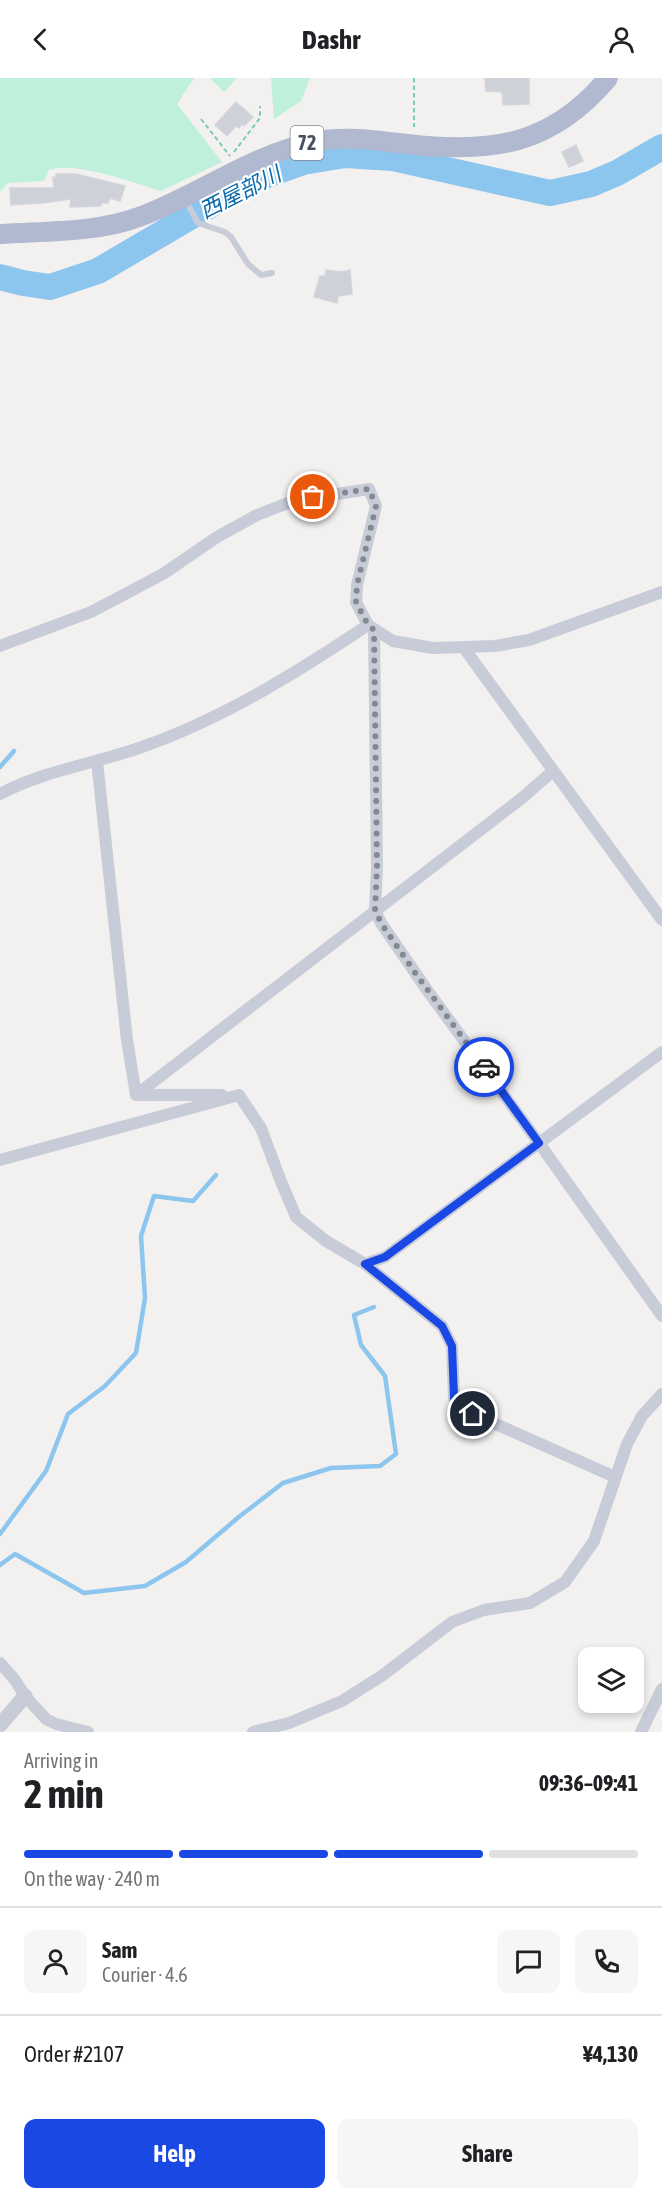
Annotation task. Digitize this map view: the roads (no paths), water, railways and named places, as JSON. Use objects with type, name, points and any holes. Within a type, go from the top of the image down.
[{"type":"main road","name":"72","points":[[0,234],[93,229],[136,218],[186,200],[234,162],[261,158],[313,142],[336,139],[371,140],[450,148],[487,147],[530,137],[573,114],[608,78]]},
{"type":"street","points":[[0,646],[91,612],[163,574],[217,537],[257,515],[293,501],[369,489],[376,506],[357,585],[356,602],[371,628],[377,866],[375,910],[381,923],[427,990],[662,1316]]},
{"type":"street","points":[[371,628],[393,641],[434,648],[495,646],[529,640],[662,592]]},
{"type":"street","points":[[0,794],[20,784],[139,748],[201,724],[371,628]]},
{"type":"street","points":[[464,648],[662,920]]},
{"type":"street","points":[[97,761],[126,1028],[136,1095]]},
{"type":"street","points":[[136,1095],[522,798],[553,771]]},
{"type":"street","points":[[365,1264],[385,1257],[662,1052]]},
{"type":"street","points":[[136,1095],[238,1095]]},
{"type":"street","points":[[0,1160],[238,1095]]},
{"type":"street","points":[[238,1095],[261,1128],[296,1217],[326,1241],[365,1264],[442,1326],[452,1346],[454,1398],[473,1414],[615,1477]]},
{"type":"street","points":[[253,1732],[289,1723],[342,1701],[383,1675],[452,1622],[484,1610],[530,1603],[565,1582],[594,1540],[627,1444],[642,1416],[662,1394]]},
{"type":"street","points":[[0,1663],[46,1719],[56,1724],[88,1732]]},
{"type":"street","points":[[641,1732],[662,1689]]},
{"type":"street","points":[[0,1725],[25,1696]]},
{"type":"lane","points":[[186,200],[198,223],[225,232],[231,237],[248,264],[261,275],[272,273]]},
{"type":"waterway","name":"西屋部川","points":[[0,277],[50,287],[98,271],[253,180],[303,162],[345,155],[393,158],[550,193],[591,184],[617,173],[662,147]]},
{"type":"waterway","points":[[0,767],[14,751]]},
{"type":"waterway","points":[[0,1534],[46,1471],[68,1414],[105,1386],[136,1353],[145,1298],[141,1236],[154,1196],[193,1201],[216,1175]]},
{"type":"waterway","points":[[0,1565],[15,1554],[84,1593],[145,1586],[186,1562],[283,1483],[331,1468],[380,1466],[396,1454],[385,1376],[361,1345],[354,1315],[374,1307]]}]
